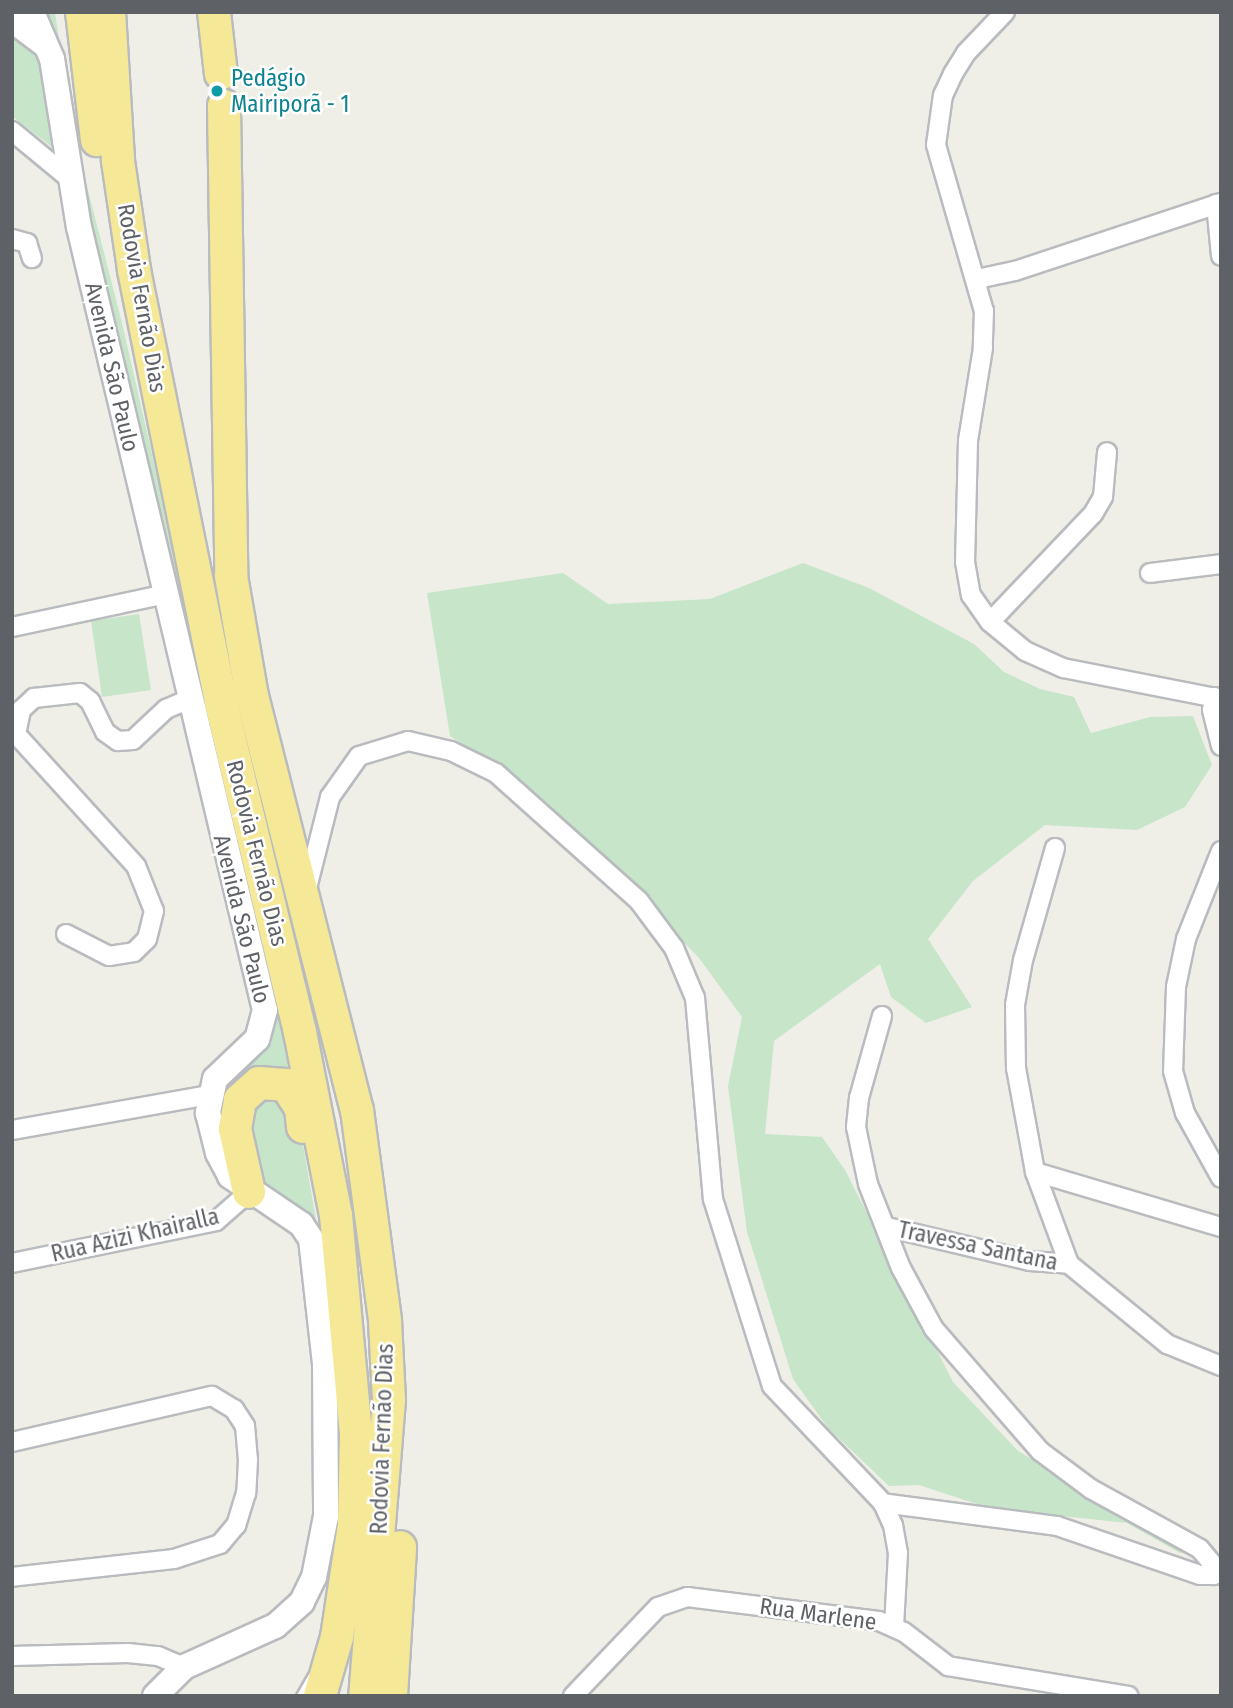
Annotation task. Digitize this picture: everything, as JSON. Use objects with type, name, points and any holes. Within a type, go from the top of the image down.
[{"type":"highway","points":[[72,12],[83,47]]},
{"type":"highway","points":[[82,12],[83,47],[109,219],[134,270]]},
{"type":"highway","name":"Rodovia Fernão Dias","points":[[109,12],[118,161],[134,270],[221,703],[300,1032],[336,1215],[356,1435],[354,1525],[337,1637],[320,1696]]},
{"type":"highway","points":[[214,12],[221,74]]},
{"type":"highway","name":"Rodovia Fernão Dias","points":[[224,106],[232,576],[252,696],[306,894],[358,1110],[378,1245],[389,1400],[365,1696]]},
{"type":"highway","points":[[249,1192],[235,1111],[248,1090],[259,1083],[286,1085],[300,1108],[343,1421],[356,1435]]},
{"type":"highway","points":[[389,1400],[397,1430],[401,1516],[391,1696]]},
{"type":"street","name":"Avenida São Paulo","points":[[32,12],[48,48],[70,179],[265,1010],[257,1039],[215,1079],[208,1095]]},
{"type":"street","points":[[1004,12],[966,52],[943,95],[937,118],[936,145],[940,165],[962,245],[977,279],[984,310],[983,348],[968,441],[965,562],[971,595],[990,622],[1025,651],[1063,668],[1219,696],[1212,710],[1221,746]]},
{"type":"street","points":[[12,20],[48,48]]},
{"type":"street","points":[[12,131],[70,179]]},
{"type":"street","points":[[977,279],[1015,271],[1218,203],[1221,256]]},
{"type":"street","points":[[12,239],[27,243],[33,258]]},
{"type":"street","points":[[990,622],[1093,514],[1103,497],[1107,452]]},
{"type":"street","points":[[1150,573],[1221,564]]},
{"type":"street","points":[[12,626],[166,594]]},
{"type":"street","points":[[66,934],[109,956],[134,952],[147,939],[154,911],[136,866],[16,734],[21,710],[34,698],[80,693],[90,701],[105,732],[118,741],[133,740],[166,709],[190,699]]},
{"type":"street","points":[[306,894],[330,797],[359,756],[408,741],[451,751],[496,773],[639,901],[674,948],[695,998],[713,1199],[772,1386],[883,1503],[894,1525],[898,1553],[894,1626]]},
{"type":"street","points":[[1055,848],[1023,960],[1015,1005],[1016,1068],[1035,1172],[1069,1264],[1167,1344],[1221,1366]]},
{"type":"street","points":[[1221,852],[1186,939],[1176,987],[1173,1071],[1185,1113],[1221,1178]]},
{"type":"street","points":[[882,1016],[859,1098],[856,1127],[868,1184],[901,1268],[934,1329],[1009,1419],[1066,1472],[1213,1559],[1217,1569],[1210,1577],[1057,1525],[883,1503]]},
{"type":"street","points":[[12,1130],[208,1095],[208,1113],[224,1167],[249,1192],[301,1224],[310,1239],[325,1363],[326,1516],[314,1577],[290,1616],[184,1667],[155,1696]]},
{"type":"street","points":[[1035,1172],[1221,1227]]},
{"type":"street","name":"Rua Azizi Khairalla","points":[[12,1263],[216,1220],[249,1192]]},
{"type":"street","name":"Travessa Santana","points":[[887,1227],[1030,1261],[1069,1264]]},
{"type":"street","points":[[12,1442],[212,1396],[234,1409],[245,1426],[246,1493],[236,1525],[220,1544],[174,1559],[12,1577]]},
{"type":"street","name":"Rua Marlene","points":[[573,1696],[658,1607],[676,1598],[863,1618],[894,1626],[948,1666],[1129,1696]]},
{"type":"street","points":[[12,1656],[128,1653],[158,1656],[184,1667]]},
{"type":"lane","points":[[301,1696],[337,1637]]},
{"type":"green space","points":[[12,12],[55,12],[71,124],[122,323],[294,1074],[228,1125],[219,1116],[220,1092],[263,1044],[65,157],[12,116]]},
{"type":"green space","points":[[803,563],[869,588],[974,644],[1004,672],[1040,689],[1074,697],[1091,733],[1150,717],[1193,716],[1212,765],[1185,807],[1137,830],[1045,825],[973,881],[928,939],[972,1007],[926,1023],[891,997],[880,964],[774,1041],[765,1134],[822,1137],[845,1170],[953,1382],[1018,1451],[1189,1551],[1180,1553],[1127,1523],[989,1508],[919,1485],[889,1486],[828,1428],[793,1379],[747,1232],[728,1086],[742,1017],[699,958],[604,859],[521,783],[450,736],[427,593],[563,573],[608,604],[710,599]]},
{"type":"green space","points":[[139,614],[151,690],[102,697],[91,621]]},
{"type":"green space","points":[[264,1091],[297,1111],[317,1225],[263,1181],[256,1168],[247,1105]]},
{"type":"place","name":"Pedágio Mairiporã - 1","points":[[217,91]]}]
